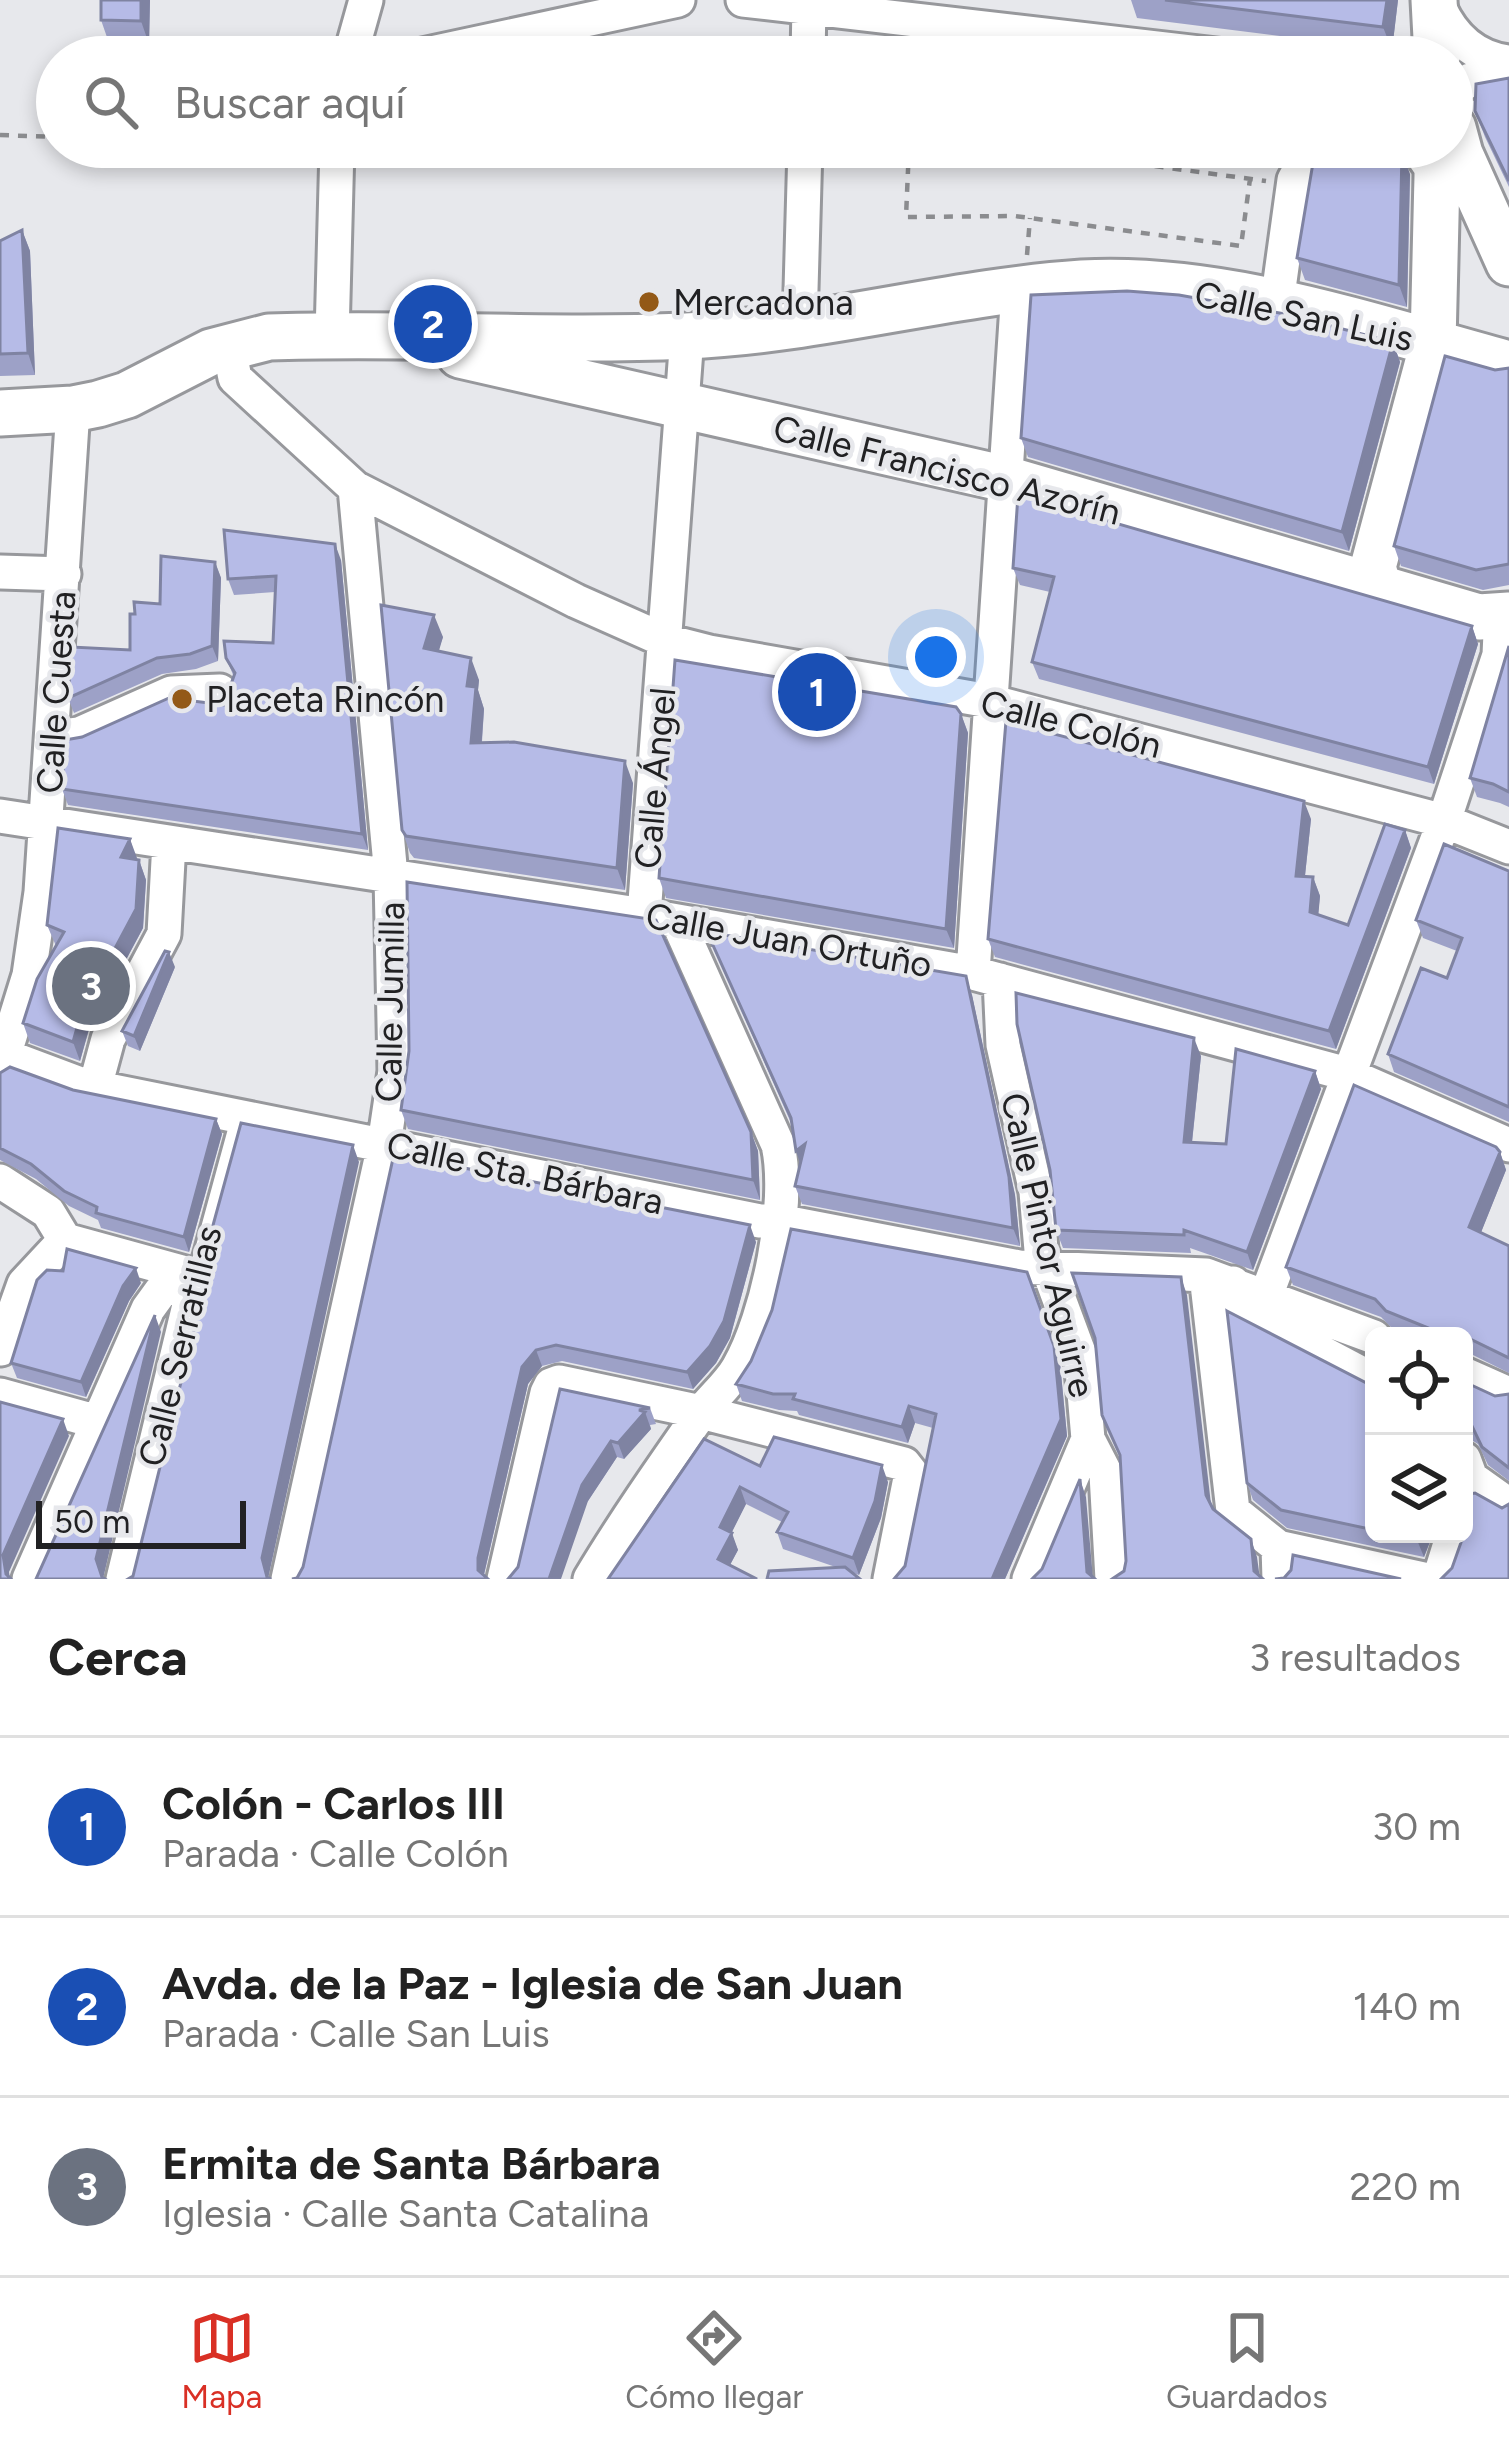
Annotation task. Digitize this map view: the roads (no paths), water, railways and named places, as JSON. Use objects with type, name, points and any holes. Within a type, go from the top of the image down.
[{"type":"main road","points":[[1379,588],[1373,567],[1433,343],[1437,168]]},
{"type":"main road","points":[[1466,168],[1509,263]]},
{"type":"main road","name":"Calle San Luis","points":[[381,338],[687,336],[800,325],[1022,280],[1130,284],[1277,303],[1509,364]]},
{"type":"main road","points":[[0,413],[74,409],[127,395],[191,360],[237,343],[269,337],[381,338]]},
{"type":"main road","name":"Calle Francisco Azorín","points":[[381,338],[1006,479],[1479,617],[1503,633]]},
{"type":"street","points":[[356,36],[366,0]]},
{"type":"street","points":[[569,0],[678,0]]},
{"type":"street","points":[[743,0],[1062,36]]},
{"type":"street","points":[[500,36],[642,2]]},
{"type":"street","points":[[808,36],[809,5]]},
{"type":"street","points":[[1432,27],[1444,18],[1458,36]]},
{"type":"street","points":[[1473,49],[1509,66]]},
{"type":"street","points":[[1473,79],[1509,66]]},
{"type":"street","points":[[332,336],[336,168]]},
{"type":"street","points":[[800,325],[804,168]]},
{"type":"street","points":[[1277,303],[1294,180],[1301,168]]},
{"type":"street","name":"Calle Pintor Aguirre","points":[[1022,280],[989,701],[987,976],[1036,1192],[1041,1250],[1085,1376],[1088,1439],[1106,1474],[1112,1579]]},
{"type":"street","name":"Calle Ángel","points":[[644,915],[687,336]]},
{"type":"street","name":"Calle Colón","points":[[237,343],[232,363],[235,378],[356,488],[576,601],[666,640],[709,652],[989,701],[1444,821],[1509,847]]},
{"type":"street","points":[[161,379],[213,384],[255,398]]},
{"type":"street","name":"Calle Cuesta","points":[[2,1062],[47,823],[74,409]]},
{"type":"street","name":"Calle Jumilla","points":[[288,1579],[384,1145],[395,1071],[392,876],[356,488]]},
{"type":"street","points":[[0,572],[64,574]]},
{"type":"street","points":[[1265,1295],[1444,821],[1503,633]]},
{"type":"street","points":[[54,737],[79,734],[171,693],[220,691]]},
{"type":"street","name":"Calle Juan Ortuño","points":[[0,816],[644,915],[987,976],[1347,1074],[1509,1144]]},
{"type":"street","points":[[95,1087],[107,1039],[164,934],[169,842]]},
{"type":"street","points":[[590,1579],[701,1412],[737,1370],[749,1345],[779,1239],[784,1176],[778,1145],[678,922]]},
{"type":"street","name":"Calle Sta. Bárbara","points":[[2,1062],[95,1087],[957,1257],[1220,1279],[1365,1334]]},
{"type":"street","points":[[0,1181],[48,1212],[65,1240],[196,1276]]},
{"type":"street","points":[[0,1350],[24,1284],[65,1240]]},
{"type":"street","points":[[28,1579],[148,1309],[161,1291],[196,1276]]},
{"type":"street","name":"Calle Serratillas","points":[[123,1579],[196,1276]]},
{"type":"street","points":[[1220,1279],[1245,1312],[1365,1375]]},
{"type":"street","points":[[1220,1279],[1233,1511],[1279,1563],[1424,1579]]},
{"type":"street","points":[[0,1331],[0,1350]]},
{"type":"street","points":[[1473,1378],[1509,1394]]},
{"type":"street","points":[[504,1579],[551,1385],[565,1383],[904,1464],[911,1480],[890,1579]]},
{"type":"street","points":[[0,1395],[98,1422]]},
{"type":"street","points":[[1029,1579],[1088,1439]]},
{"type":"street","points":[[1473,1483],[1509,1505]]},
{"type":"street","points":[[1439,1579],[1450,1543]]},
{"type":"lane","name":"Calle Serratillas","points":[[196,1276],[241,1114]]},
{"type":"place","name":"Mercadona","points":[[649,302]]},
{"type":"place","name":"Avda. de la Paz - Iglesia de San Juan","points":[[433,324]]},
{"type":"place","name":"Colón - Carlos III","points":[[817,692]]},
{"type":"place","name":"Placeta Rincón","points":[[182,699]]},
{"type":"place","name":"Ermita de Santa Bárbara","points":[[91,986]]}]
